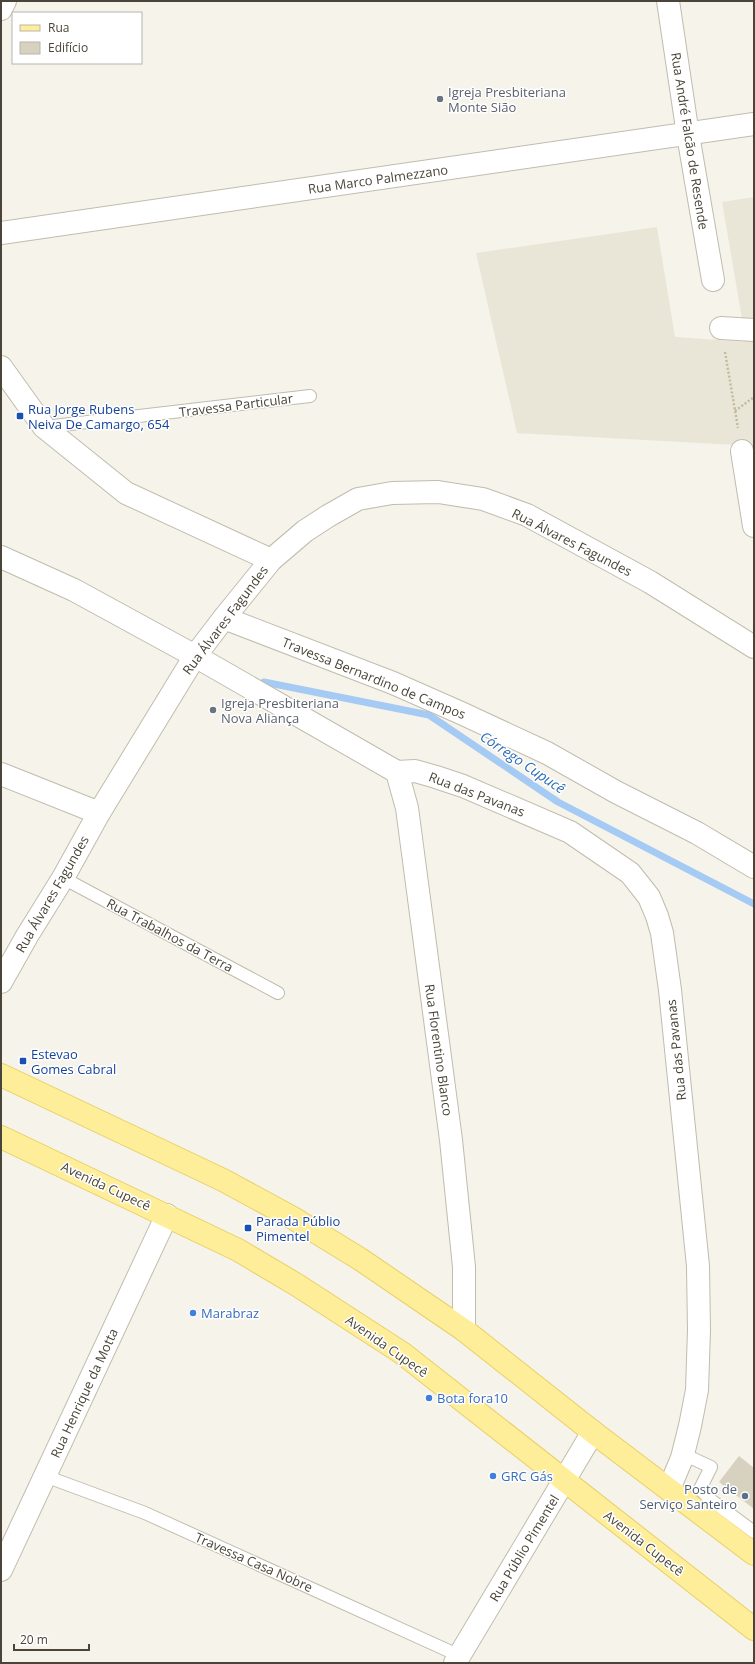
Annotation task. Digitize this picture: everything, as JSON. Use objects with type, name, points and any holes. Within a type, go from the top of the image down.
[{"type":"main road","points":[[1,1075],[222,1180],[259,1199],[360,1259],[464,1330],[593,1432],[754,1554]]},
{"type":"main road","name":"Avenida Cupecê","points":[[1,1137],[238,1250],[297,1285],[402,1353],[754,1629]]},
{"type":"street","points":[[1,9],[6,1]]},
{"type":"street","name":"Rua André Falcão de Resende","points":[[668,1],[688,135],[713,280]]},
{"type":"street","name":"Rua Marco Palmezzano","points":[[1,233],[688,135],[754,124]]},
{"type":"street","points":[[721,328],[754,330]]},
{"type":"street","points":[[1,367],[44,427],[126,493],[271,560]]},
{"type":"street","points":[[742,451],[754,526]]},
{"type":"street","name":"Rua Álvares Fagundes","points":[[1,982],[27,936],[63,878],[98,813],[195,656],[271,560],[305,532],[328,516],[358,499],[392,493],[438,492],[483,499],[527,515],[650,582],[754,647]]},
{"type":"street","points":[[1,557],[74,590],[195,656],[397,772]]},
{"type":"street","name":"Travessa Bernardino de Campos","points":[[224,618],[393,683],[547,753],[616,792],[696,833],[754,867]]},
{"type":"street","name":"Rua das Pavanas","points":[[397,772],[415,771],[463,786],[570,832],[630,873],[649,897],[657,916],[662,933],[670,990],[698,1266],[699,1330],[696,1390],[690,1426],[683,1454],[669,1489]]},
{"type":"street","name":"Rua Florentino Blanco","points":[[397,772],[407,808],[451,1140],[464,1267],[464,1330]]},
{"type":"street","points":[[1,774],[98,813]]},
{"type":"street","name":"Rua Henrique da Motta","points":[[3,1561],[45,1476],[167,1215]]},
{"type":"street","name":"Rua Públio Pimentel","points":[[457,1659],[593,1432]]},
{"type":"lane","name":"Travessa Particular","points":[[44,427],[310,396]]},
{"type":"lane","name":"Rua Trabalhos da Terra","points":[[63,878],[278,993]]},
{"type":"lane","points":[[683,1454],[711,1467],[700,1489],[711,1500],[754,1532]]},
{"type":"lane","name":"Travessa Casa Nobre","points":[[45,1476],[145,1513],[457,1659]]},
{"type":"path","points":[[721,328],[742,451]]},
{"type":"path","points":[[735,411],[754,397]]},
{"type":"shaded area","points":[[754,197],[754,446],[517,433],[476,253],[657,227],[675,337],[746,342],[722,202]]},
{"type":"building","name":"Posto de Serviço Santeiro","points":[[739,1456],[754,1468],[754,1509],[719,1482]]},
{"type":"waterway","name":"Córrego Cupucê","points":[[264,682],[429,715],[558,802],[754,904]]},
{"type":"place","name":"Igreja Presbiteriana Monte Sião","points":[[440,99]]},
{"type":"place","name":"Rua Jorge Rubens Neiva De Camargo, 654","points":[[20,416]]},
{"type":"place","name":"Igreja Presbiteriana Nova Aliança","points":[[213,710]]},
{"type":"place","name":"Estevao Gomes Cabral","points":[[23,1061]]},
{"type":"place","name":"Parada Públio Pimentel","points":[[248,1228]]},
{"type":"place","name":"Marabraz","points":[[193,1313]]},
{"type":"place","name":"Bota fora10","points":[[429,1398]]},
{"type":"place","name":"GRC Gás","points":[[493,1476]]},
{"type":"place","name":"Posto de Serviço Santeiro","points":[[745,1496]]}]
